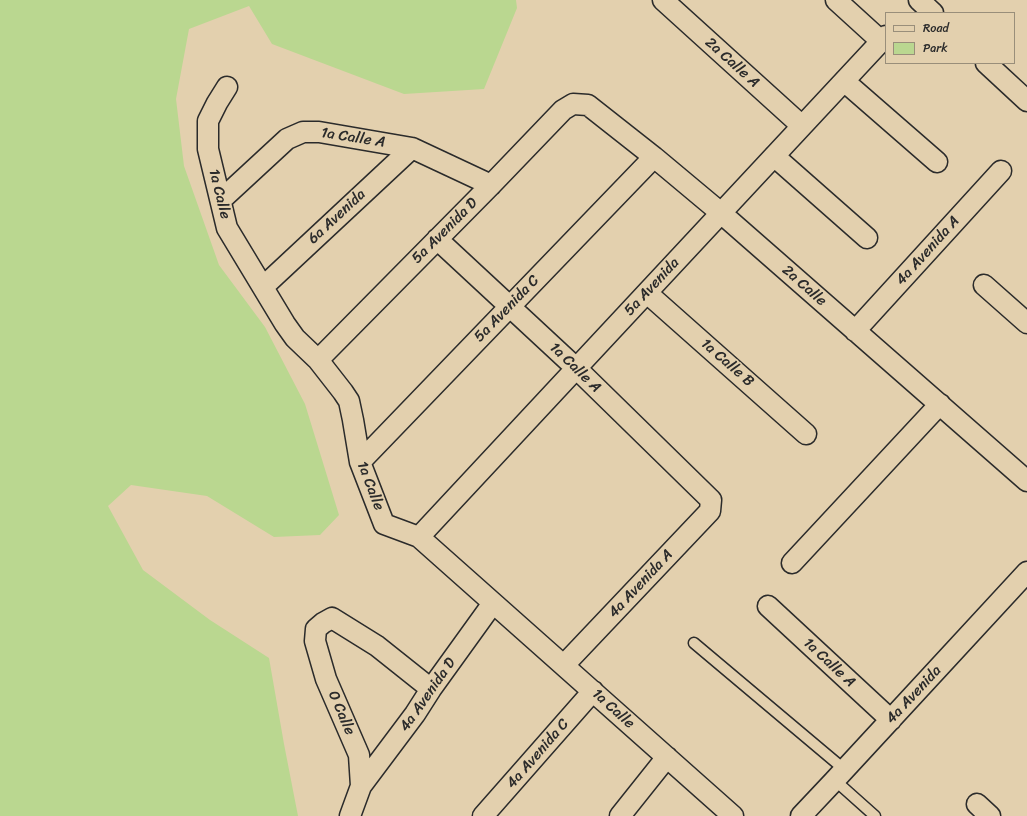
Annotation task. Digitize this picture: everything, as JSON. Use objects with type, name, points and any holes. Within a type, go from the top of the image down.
[{"type":"street","name":"2a Calle A","points":[[663,0],[802,126]]},
{"type":"street","points":[[836,0],[884,39]]},
{"type":"street","points":[[908,12],[919,0],[932,12]]},
{"type":"street","name":"5a Avenida","points":[[419,537],[884,39]]},
{"type":"street","points":[[987,64],[1027,101]]},
{"type":"street","points":[[844,81],[937,162]]},
{"type":"street","name":"1a Calle","points":[[228,87],[217,103],[208,121],[208,149],[227,228],[294,338],[318,360],[343,392],[348,401],[353,420],[360,462],[384,524],[419,537],[733,816]]},
{"type":"street","name":"2a Calle","points":[[573,104],[588,105],[654,157],[721,213],[1027,481]]},
{"type":"street","name":"5a Avenida D","points":[[318,360],[563,110],[573,104]]},
{"type":"street","name":"1a Calle A","points":[[221,200],[287,139],[303,132],[319,132],[412,148],[491,185]]},
{"type":"street","name":"6a Avenida","points":[[263,287],[412,148]]},
{"type":"street","points":[[774,156],[867,238]]},
{"type":"street","name":"5a Avenida C","points":[[360,462],[654,157]]},
{"type":"street","name":"4a Avenida A","points":[[855,331],[1001,171]]},
{"type":"street","name":"1a Calle A","points":[[437,239],[576,368],[711,500]]},
{"type":"street","points":[[984,285],[1027,323]]},
{"type":"street","name":"1a Calle B","points":[[647,292],[806,434]]},
{"type":"street","points":[[792,564],[940,404]]},
{"type":"street","name":"4a Avenida A","points":[[564,665],[710,511],[711,500]]},
{"type":"street","name":"4a Avenida","points":[[801,816],[1027,572]]},
{"type":"street","name":"4a Avenida D","points":[[361,786],[415,714],[431,689],[493,603]]},
{"type":"street","name":"1a Calle A","points":[[768,606],[891,720]]},
{"type":"street","name":"0 Calle","points":[[350,816],[361,786],[359,756],[326,679],[315,641],[316,629],[332,618],[377,646],[431,689]]},
{"type":"street","name":"4a Avenida C","points":[[483,816],[593,691]]},
{"type":"street","points":[[620,816],[667,757]]},
{"type":"lane","points":[[694,643],[839,776],[838,783],[875,816]]},
{"type":"green space","points":[[0,0],[516,0],[517,8],[484,89],[404,94],[272,44],[249,6],[189,29],[176,99],[184,166],[219,265],[265,327],[305,404],[339,515],[320,535],[274,537],[207,496],[131,485],[108,506],[143,570],[210,620],[269,658],[298,816],[0,816]]}]
